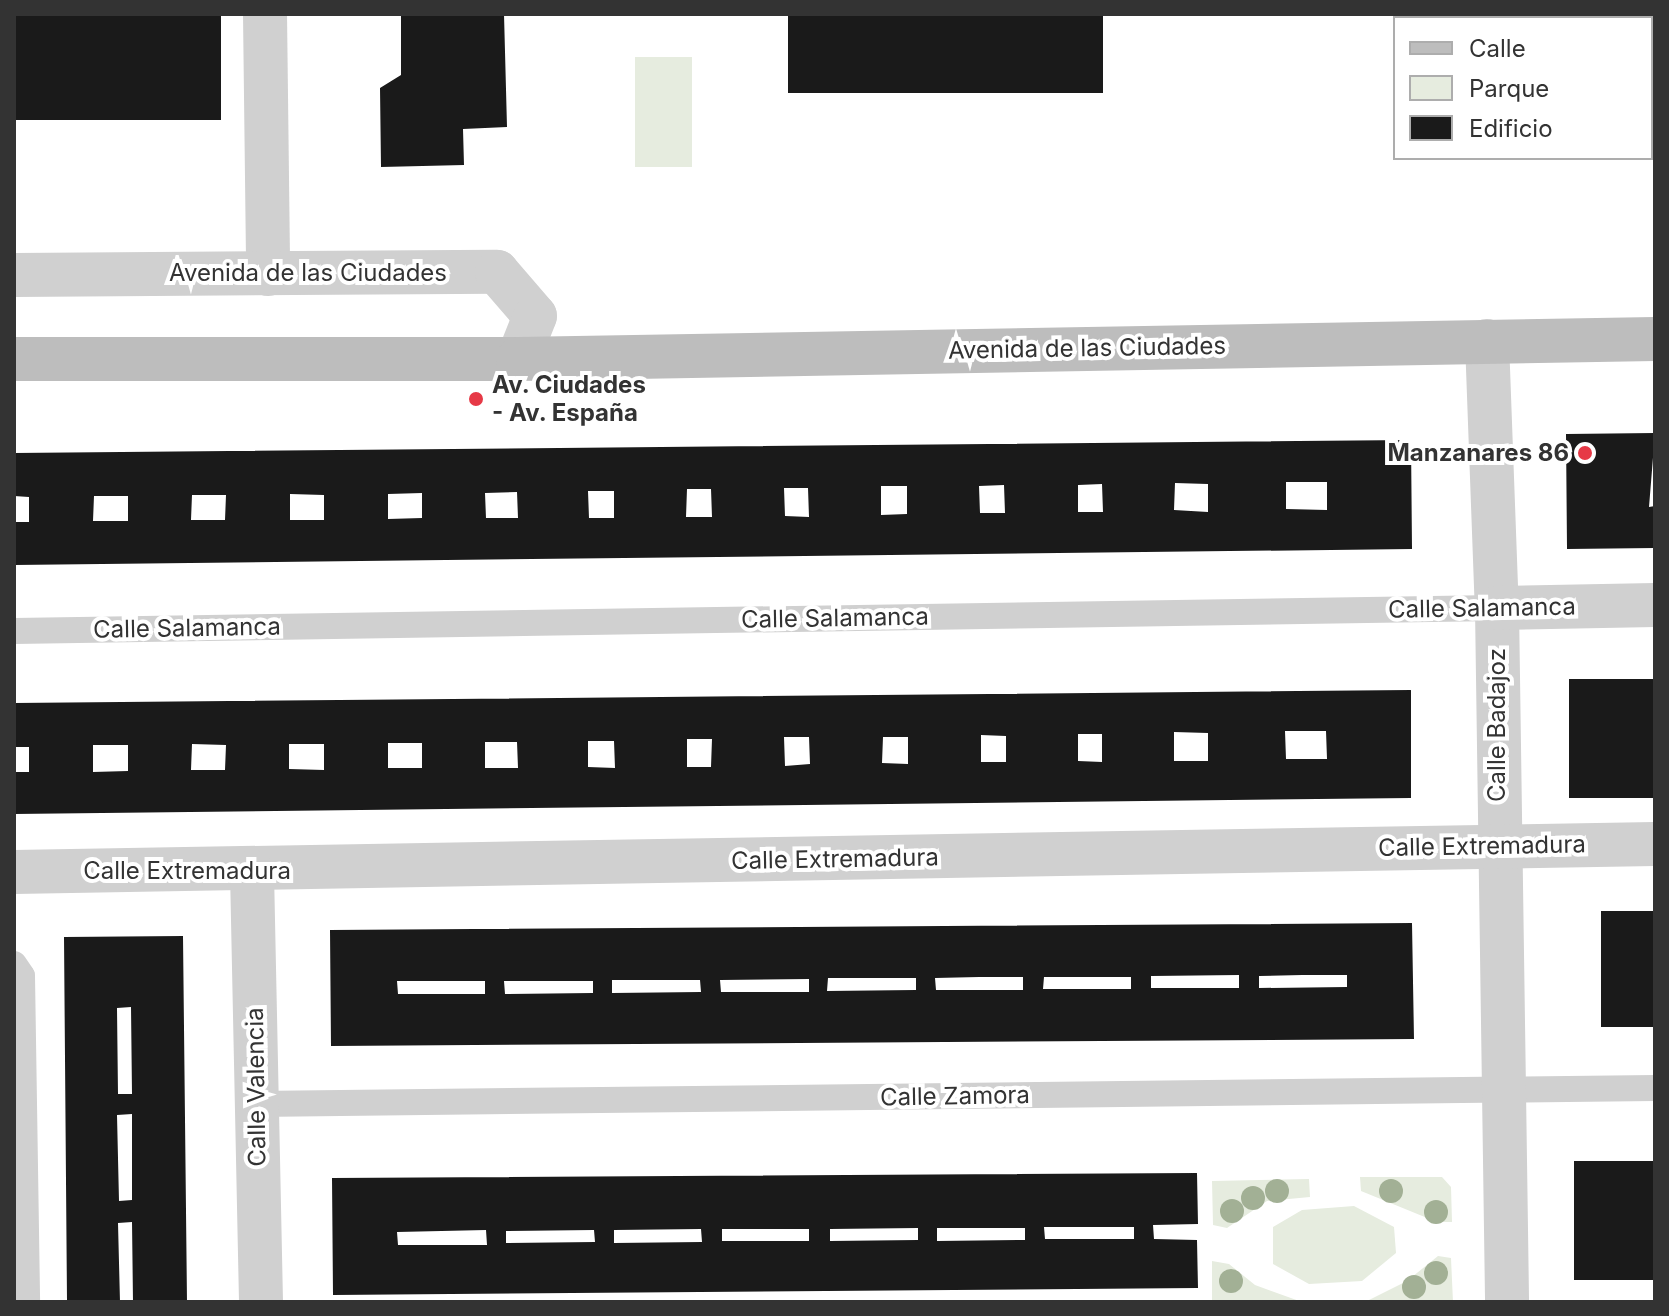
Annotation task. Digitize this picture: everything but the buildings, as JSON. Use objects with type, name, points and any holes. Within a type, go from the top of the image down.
[{"type":"street","points":[[265,14],[268,274]]},
{"type":"street","name":"Avenida de las Ciudades","points":[[14,275],[497,272],[535,316],[518,359]]},
{"type":"street","name":"Avenida de las Ciudades","points":[[14,359],[518,359],[1655,339]]},
{"type":"street","name":"Calle Badajoz","points":[[1487,341],[1497,608],[1497,845],[1507,1302]]},
{"type":"street","name":"Calle Salamanca","points":[[1497,608],[1655,605]]},
{"type":"street","name":"Calle Extremadura","points":[[14,872],[252,872],[1655,844]]},
{"type":"street","name":"Calle Valencia","points":[[252,872],[261,1302]]},
{"type":"lane","name":"Calle Salamanca","points":[[14,631],[1497,608]]},
{"type":"lane","points":[[14,964],[22,976],[27,1302]]},
{"type":"lane","name":"Calle Zamora","points":[[256,1104],[1655,1088]]},
{"type":"green space","points":[[635,57],[692,57],[692,167],[635,167]]},
{"type":"green space","points":[[1360,1177],[1442,1177],[1451,1187],[1452,1222],[1437,1222],[1361,1191]]},
{"type":"green space","points":[[1309,1179],[1310,1197],[1267,1201],[1227,1228],[1213,1225],[1212,1181]]},
{"type":"green space","points":[[1354,1206],[1394,1227],[1396,1253],[1362,1281],[1309,1284],[1273,1264],[1273,1227],[1302,1210]]},
{"type":"green space","points":[[1438,1256],[1451,1258],[1453,1302],[1365,1302],[1407,1281]]},
{"type":"green space","points":[[1212,1261],[1229,1264],[1255,1285],[1302,1302],[1212,1302]]},
{"type":"place","name":"Av. Ciudades - Av. España","points":[[476,399]]},
{"type":"place","name":"Manzanares 86","points":[[1585,453]]}]
